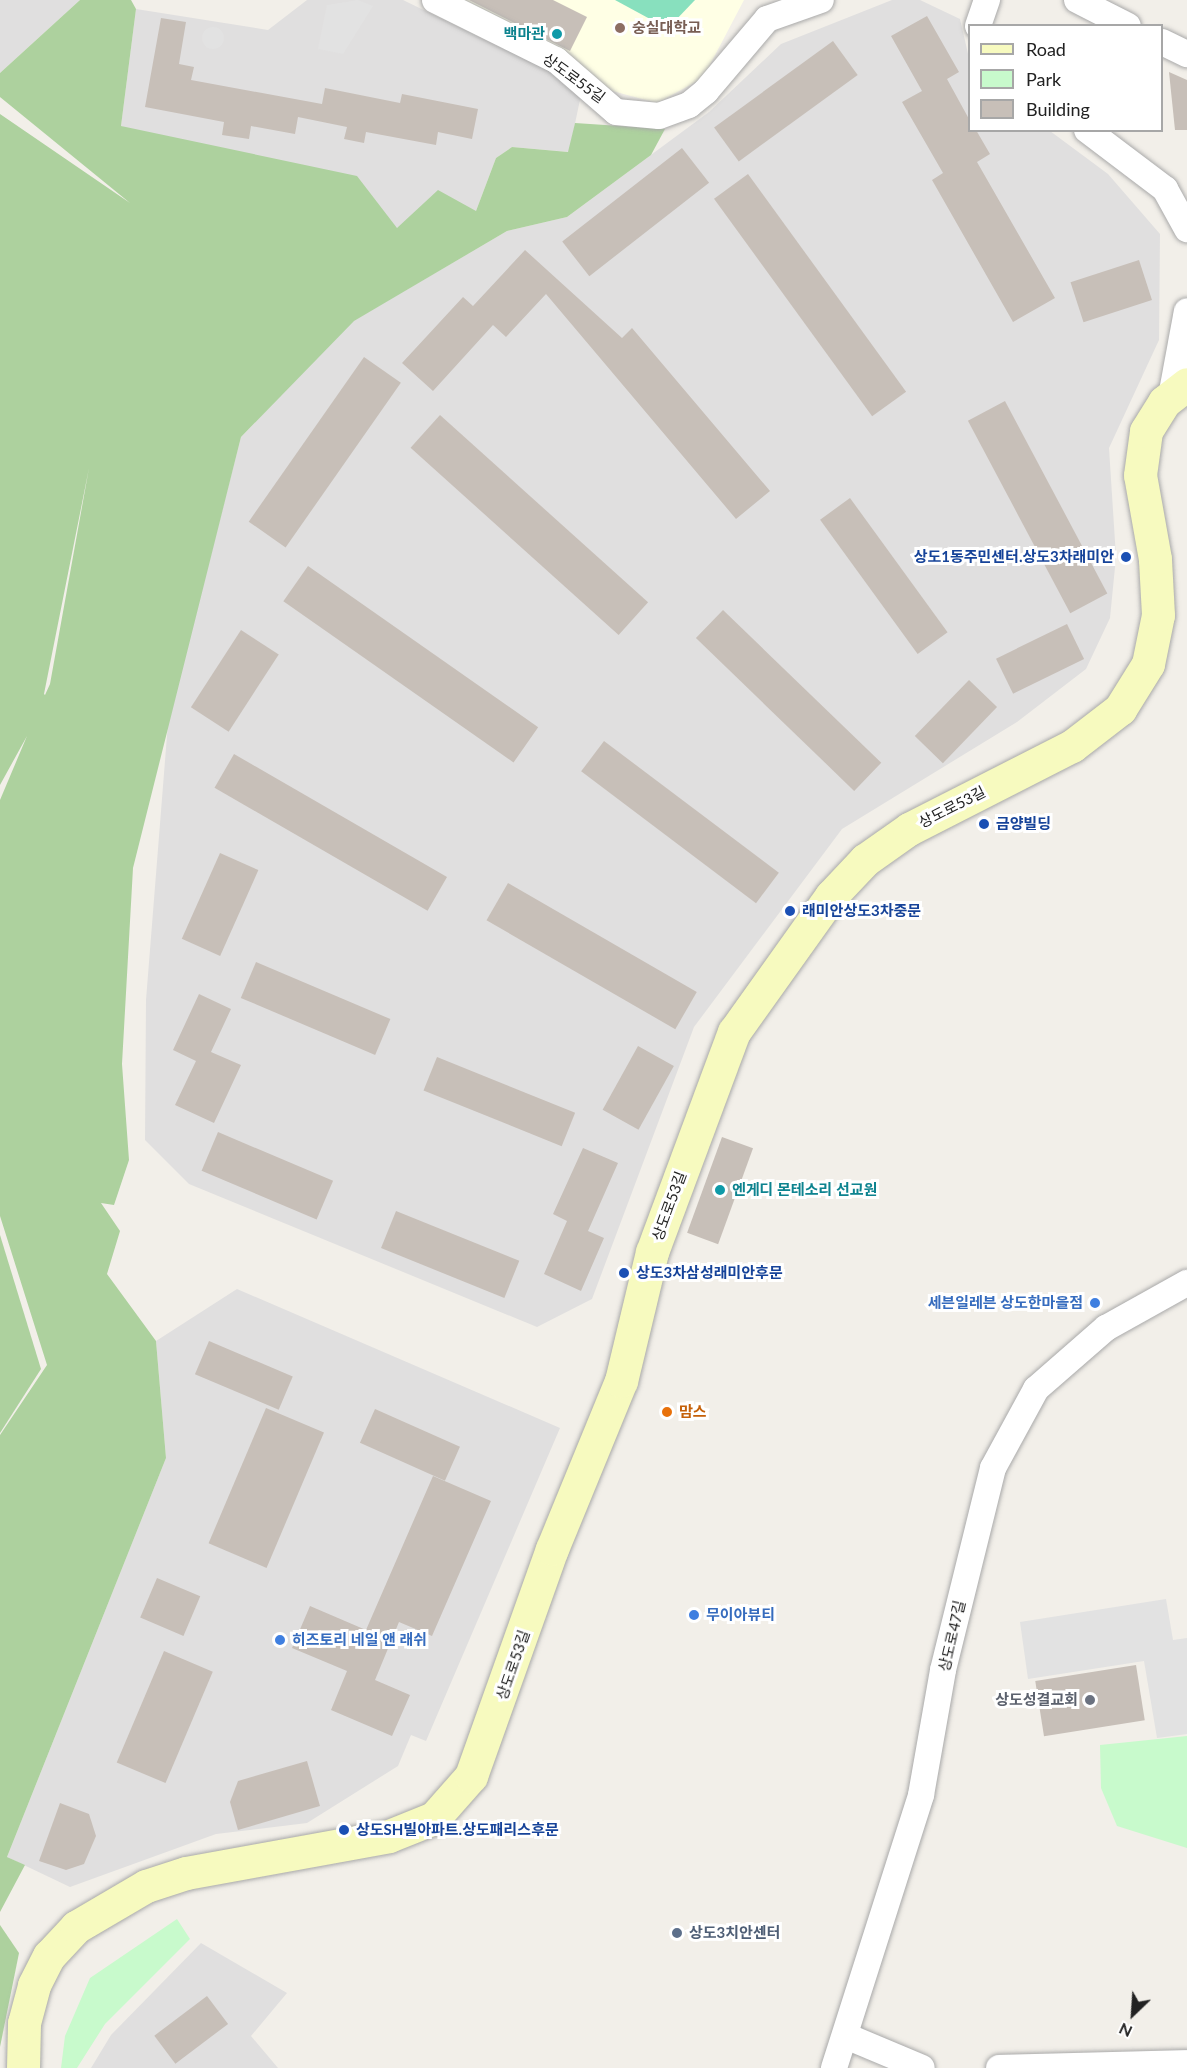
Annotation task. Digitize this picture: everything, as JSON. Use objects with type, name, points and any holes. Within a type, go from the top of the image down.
[{"type":"street","name":"상도로55길","points":[[435,0],[556,60],[616,112],[659,116],[689,105],[706,91],[768,19],[821,0]]},
{"type":"street","points":[[979,24],[987,0]]},
{"type":"street","points":[[1077,0],[1124,24]]},
{"type":"street","points":[[1163,43],[1187,54]]},
{"type":"street","points":[[1090,132],[1165,189],[1187,229]]},
{"type":"street","points":[[1179,390],[1187,311]]},
{"type":"street","name":"상도로53길","points":[[23,2068],[24,2023],[34,1985],[49,1956],[76,1927],[146,1886],[186,1873],[389,1836],[434,1818],[471,1776],[552,1549],[621,1381],[652,1252],[734,1032],[831,896],[865,860],[909,829],[1072,746],[1120,709],[1148,664],[1158,615],[1141,455],[1146,431],[1179,390]]},
{"type":"street","name":"상도로47길","points":[[834,2068],[921,1795],[943,1670],[993,1468],[1036,1389],[1106,1328],[1187,1283]]},
{"type":"street","points":[[846,2036],[922,2068]]},
{"type":"street","points":[[999,2068],[1187,2063]]},
{"type":"shaded area","points":[[0,0],[80,0],[0,73]]},
{"type":"shaded area","points":[[307,0],[403,0],[553,73],[581,95],[569,152],[512,147],[496,158],[476,211],[397,228],[121,126],[136,9],[268,30]]},
{"type":"shaded area","points":[[358,0],[373,6],[343,54],[318,49],[327,5]]},
{"type":"shaded area","name":"숭실대학교","points":[[454,0],[744,0],[703,78],[657,103],[605,89]]},
{"type":"shaded area","points":[[892,0],[920,0],[960,19],[968,54],[968,132],[1051,132],[1108,174],[1160,234],[1159,340],[1109,448],[1116,557],[1110,618],[1086,669],[1017,722],[842,829],[694,1027],[592,1299],[537,1327],[189,1184],[145,1140],[146,1000],[168,723],[241,437],[353,321],[507,231],[567,217],[709,112],[781,44]]},
{"type":"shaded area","points":[[213,27],[221,30],[224,38],[221,46],[213,49],[205,46],[202,38],[205,30]]},
{"type":"shaded area","points":[[237,1289],[560,1428],[426,1741],[411,1735],[398,1766],[307,1823],[216,1834],[70,1887],[7,1857],[166,1458],[156,1341]]},
{"type":"shaded area","points":[[1166,1599],[1173,1640],[1187,1638],[1187,1734],[1157,1738],[1144,1661],[1028,1679],[1020,1622]]},
{"type":"shaded area","points":[[201,1943],[287,1993],[251,2036],[278,2068],[91,2068],[111,2035]]},
{"type":"green space","points":[[80,0],[131,0],[136,9],[121,126],[357,176],[397,228],[438,190],[476,211],[496,158],[512,147],[568,152],[575,123],[665,129],[651,155],[567,217],[507,231],[354,321],[241,437],[133,868],[122,1064],[129,1160],[114,1205],[101,1203],[120,1231],[107,1274],[156,1341],[166,1458],[7,1857],[25,1865],[0,1912],[0,1435],[47,1365],[0,1216],[0,800],[27,736],[0,785],[0,114],[130,203],[0,97],[0,73]],"holes":[[[89,468],[50,684],[45,695]]]},
{"type":"green space","points":[[615,0],[695,0],[673,23],[650,19]]},
{"type":"green space","points":[[0,1235],[41,1369],[0,1433]]},
{"type":"green space","points":[[1187,1736],[1187,1848],[1117,1826],[1101,1788],[1100,1745]]},
{"type":"green space","points":[[177,1919],[190,1939],[105,2024],[77,2068],[61,2068],[65,2036],[90,1978]]},
{"type":"green space","points":[[0,1925],[19,1953],[0,2047]]},
{"type":"building","name":"백마관","points":[[469,0],[553,0],[587,17],[570,51]]},
{"type":"building","points":[[927,16],[959,72],[947,79],[968,117],[968,132],[977,132],[990,154],[977,162],[1055,298],[1013,322],[932,180],[943,173],[902,102],[922,91],[891,36]]},
{"type":"building","points":[[161,18],[186,22],[179,64],[194,67],[191,80],[322,104],[325,88],[400,103],[402,94],[478,109],[472,139],[438,132],[436,145],[366,132],[364,143],[344,139],[347,127],[298,117],[295,134],[251,126],[249,139],[222,135],[224,122],[145,107]]},
{"type":"building","points":[[833,41],[858,75],[739,161],[714,127]]},
{"type":"building","points":[[1169,72],[1187,80],[1187,130],[1175,130]]},
{"type":"building","points":[[682,148],[709,183],[589,276],[562,242]]},
{"type":"building","points":[[748,174],[906,392],[872,416],[714,199]]},
{"type":"building","points":[[525,250],[622,338],[632,328],[770,491],[736,519],[546,294],[506,337],[493,325],[433,391],[402,363],[463,297],[473,306]]},
{"type":"building","points":[[1139,260],[1152,300],[1084,322],[1071,282]]},
{"type":"building","points":[[364,357],[401,383],[286,547],[249,522]]},
{"type":"building","points":[[1005,401],[1107,593],[1070,613],[968,421]]},
{"type":"building","points":[[440,415],[648,602],[619,635],[411,448]]},
{"type":"building","points":[[850,498],[948,632],[918,654],[820,520]]},
{"type":"building","points":[[308,566],[538,727],[514,762],[283,601]]},
{"type":"building","points":[[723,610],[881,763],[854,791],[696,638]]},
{"type":"building","points":[[1067,624],[1084,659],[1013,694],[996,659]]},
{"type":"building","points":[[241,630],[279,655],[229,732],[191,707]]},
{"type":"building","points":[[969,680],[997,707],[943,763],[915,736]]},
{"type":"building","points":[[604,741],[779,873],[756,903],[581,771]]},
{"type":"building","points":[[234,754],[447,877],[428,911],[214,788]]},
{"type":"building","points":[[220,853],[258,870],[220,956],[182,939]]},
{"type":"building","points":[[508,883],[697,992],[675,1029],[486,920]]},
{"type":"building","points":[[256,962],[390,1019],[375,1055],[241,998]]},
{"type":"building","points":[[199,994],[231,1009],[211,1052],[241,1065],[214,1123],[175,1105],[196,1061],[173,1050]]},
{"type":"building","points":[[638,1046],[674,1066],[638,1130],[603,1110]]},
{"type":"building","points":[[437,1057],[575,1113],[562,1146],[424,1090]]},
{"type":"building","points":[[218,1132],[333,1181],[317,1220],[202,1171]]},
{"type":"building","name":"엔게디 몬테소리 선교원","points":[[722,1137],[753,1148],[718,1244],[687,1233]]},
{"type":"building","points":[[583,1148],[618,1163],[588,1231],[604,1238],[581,1291],[544,1274],[567,1221],[553,1214]]},
{"type":"building","points":[[396,1211],[519,1261],[504,1298],[381,1248]]},
{"type":"building","points":[[209,1341],[293,1377],[279,1410],[195,1374]]},
{"type":"building","points":[[266,1408],[324,1433],[267,1568],[209,1543]]},
{"type":"building","points":[[375,1409],[460,1447],[445,1481],[360,1443]]},
{"type":"building","points":[[433,1476],[491,1501],[432,1636],[399,1622],[375,1680],[410,1695],[392,1736],[331,1710],[347,1671],[292,1648],[310,1606],[366,1630]]},
{"type":"building","points":[[157,1578],[200,1596],[183,1636],[140,1618]]},
{"type":"building","points":[[164,1651],[213,1672],[166,1783],[117,1762]]},
{"type":"building","name":"상도성결교회","points":[[1136,1665],[1145,1720],[1044,1736],[1035,1681]]},
{"type":"building","points":[[307,1761],[320,1806],[238,1830],[230,1802],[238,1781]]},
{"type":"building","points":[[60,1803],[89,1814],[96,1836],[84,1864],[66,1870],[39,1861]]},
{"type":"building","points":[[207,1996],[228,2024],[175,2064],[154,2036]]},
{"type":"place","name":"숭실대학교","points":[[620,28]]},
{"type":"place","name":"백마관","points":[[557,34]]},
{"type":"place","name":"상도1동주민센터.상도3차래미안","points":[[1126,557]]},
{"type":"place","name":"금양빌딩","points":[[984,824]]},
{"type":"place","name":"래미안상도3차중문","points":[[790,911]]},
{"type":"place","name":"엔게디 몬테소리 선교원","points":[[720,1190]]},
{"type":"place","name":"상도3차삼성래미안후문","points":[[624,1273]]},
{"type":"place","name":"세븐일레븐 상도한마을점","points":[[1095,1303]]},
{"type":"place","name":"맘스","points":[[667,1412]]},
{"type":"place","name":"무이아뷰티","points":[[694,1615]]},
{"type":"place","name":"히즈토리 네일 앤 래쉬","points":[[280,1640]]},
{"type":"place","name":"상도성결교회","points":[[1090,1700]]},
{"type":"place","name":"상도SH빌아파트.상도패리스후문","points":[[344,1830]]},
{"type":"place","name":"상도3치안센터","points":[[677,1933]]}]
